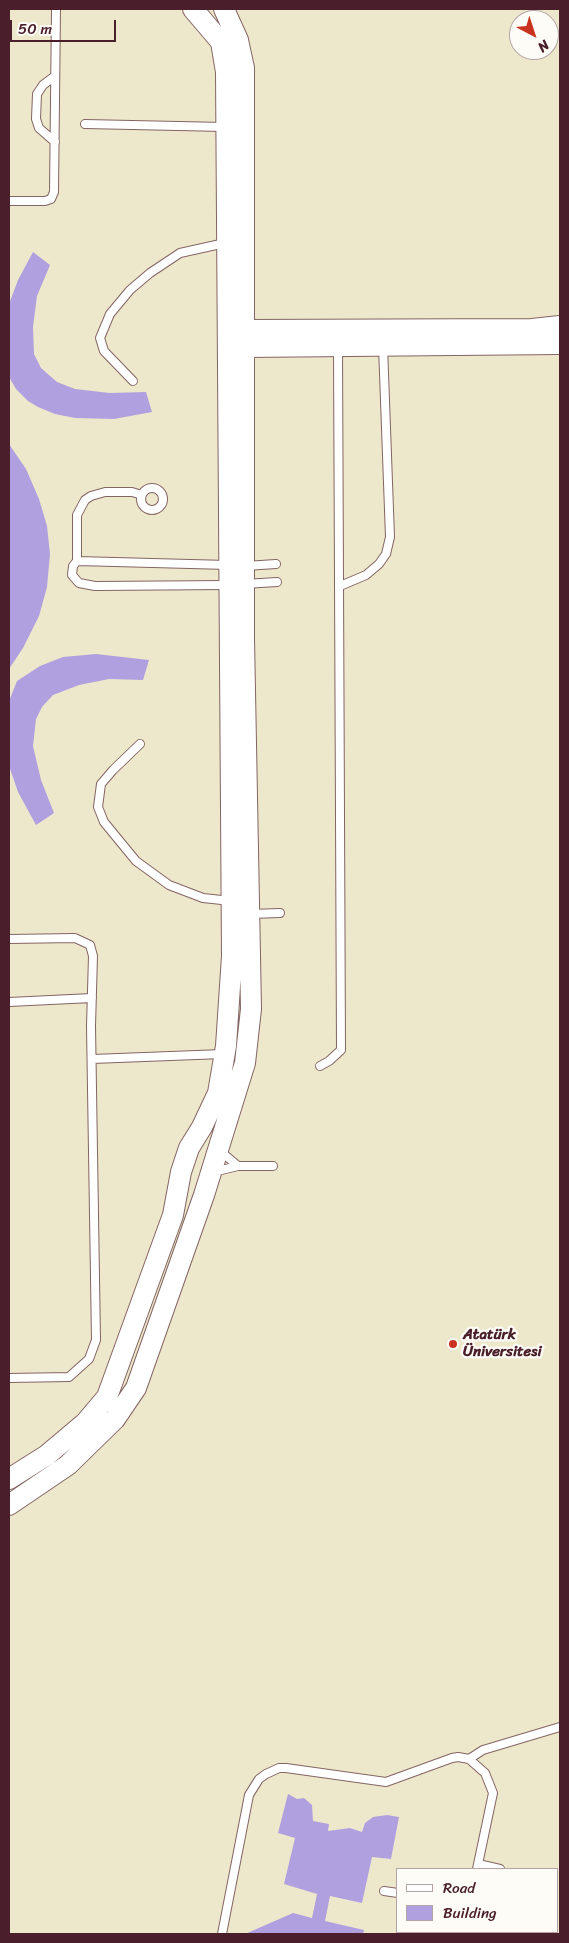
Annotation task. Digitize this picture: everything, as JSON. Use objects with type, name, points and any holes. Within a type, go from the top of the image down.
[{"type":"street","points":[[9,1505],[68,1466],[115,1419],[136,1388],[211,1172],[245,1062],[251,1009],[250,914],[227,242],[226,72],[221,42],[193,9]]},
{"type":"street","points":[[9,1479],[47,1455],[85,1423],[107,1397],[172,1215],[189,1148],[202,1127],[218,1093],[225,1054],[232,956],[237,575],[244,338],[244,68],[238,40],[224,9]]},
{"type":"street","points":[[244,338],[382,337],[560,326]]},
{"type":"street","points":[[244,338],[338,346],[382,337],[560,344]]},
{"type":"street","points":[[194,1138],[207,1142],[218,1149]]},
{"type":"street","points":[[185,1160],[192,1168],[211,1172]]},
{"type":"lane","points":[[9,201],[45,201],[54,196],[56,9]]},
{"type":"lane","points":[[55,76],[37,94],[36,119],[39,128],[55,142]]},
{"type":"lane","points":[[85,124],[227,127]]},
{"type":"lane","points":[[133,381],[104,351],[100,338],[110,314],[130,290],[180,253],[227,242]]},
{"type":"lane","points":[[340,586],[366,575],[379,564],[386,554],[390,537],[382,337]]},
{"type":"lane","points":[[320,1066],[341,1050],[338,346]]},
{"type":"lane","points":[[142,495],[132,492],[104,492],[91,496],[86,500],[77,515],[77,561],[73,566],[72,575],[79,583],[95,586],[237,575],[276,564]]},
{"type":"lane","points":[[77,561],[237,575],[277,582]]},
{"type":"lane","points":[[140,744],[101,784],[98,807],[104,822],[136,861],[170,885],[203,898],[232,901]]},
{"type":"lane","points":[[250,914],[280,913]]},
{"type":"lane","points":[[9,939],[75,938],[90,945],[93,956],[92,1059],[96,1340],[89,1360],[69,1378],[9,1378]]},
{"type":"lane","points":[[9,1002],[92,998]]},
{"type":"lane","points":[[92,1059],[225,1054]]},
{"type":"lane","points":[[218,1149],[238,1166]]},
{"type":"lane","points":[[211,1172],[238,1166],[273,1166]]},
{"type":"lane","points":[[469,1759],[482,1750],[560,1727]]},
{"type":"lane","points":[[222,1934],[248,1795],[259,1779],[266,1774],[286,1768],[386,1782],[452,1758],[469,1759],[485,1773],[493,1793],[477,1867]]},
{"type":"lane","points":[[384,1891],[396,1893]]},
{"type":"building","points":[[33,252],[50,265],[37,296],[33,327],[34,354],[41,368],[57,382],[75,389],[110,393],[146,392],[152,412],[114,419],[75,418],[55,414],[38,407],[28,401],[16,389],[9,377],[9,304],[18,280]]},
{"type":"building","points":[[9,444],[26,469],[39,499],[47,526],[50,554],[47,587],[39,616],[23,648],[9,669]]},
{"type":"building","points":[[96,654],[149,660],[143,680],[109,679],[79,685],[53,695],[42,707],[36,719],[33,746],[41,780],[54,813],[36,825],[18,792],[9,766],[9,701],[17,681],[40,666],[63,657]]},
{"type":"building","points":[[288,1794],[297,1799],[304,1798],[312,1805],[313,1821],[329,1824],[328,1831],[350,1828],[362,1832],[365,1823],[373,1817],[387,1815],[399,1817],[391,1859],[372,1857],[362,1903],[330,1896],[325,1921],[364,1930],[363,1934],[245,1934],[293,1913],[312,1918],[317,1894],[284,1884],[295,1838],[278,1833]]},
{"type":"place","name":"Atatürk Üniversitesi","points":[[453,1344]]}]
